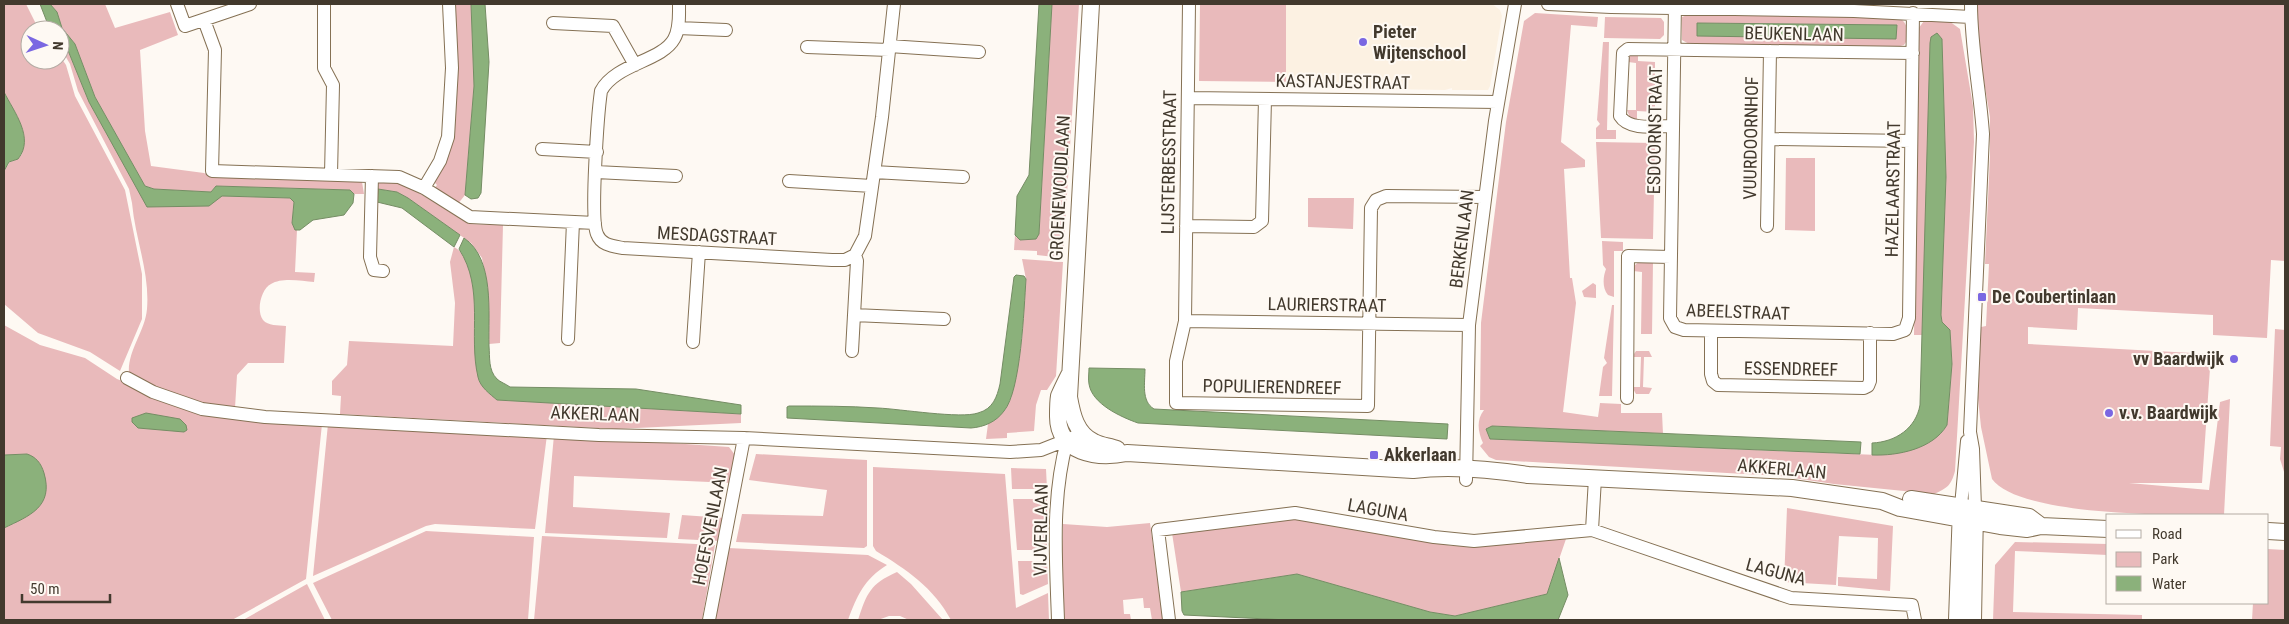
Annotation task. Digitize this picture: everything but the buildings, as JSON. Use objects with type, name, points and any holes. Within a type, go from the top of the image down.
[{"type":"street","points":[[177,4],[185,26],[250,4]]},
{"type":"street","points":[[324,4],[324,68],[333,85],[331,174]]},
{"type":"street","points":[[424,188],[440,160],[448,137],[452,68],[449,4]]},
{"type":"street","name":"MESDAGSTRAAT","points":[[680,4],[678,28],[674,39],[667,47],[635,64],[606,83],[602,91],[596,172],[595,223],[597,235],[606,245],[622,248],[832,260],[845,260],[855,255]]},
{"type":"street","points":[[852,351],[857,261],[855,255],[865,236],[894,4]]},
{"type":"street","name":"GROENEWOUDLAAN","points":[[1082,433],[1071,409],[1069,374],[1091,4]]},
{"type":"street","name":"LIJSTERBESSTRAAT","points":[[1184,321],[1190,4]]},
{"type":"street","name":"BERKENLAAN","points":[[1467,474],[1469,325],[1498,102],[1515,4]]},
{"type":"street","name":"BEUKENLAAN","points":[[1548,4],[1854,7],[1913,13],[1971,10]]},
{"type":"street","name":"ESDOORNSTRAAT","points":[[1671,257],[1675,6]]},
{"type":"street","points":[[1971,10],[1971,36],[1980,93],[1983,134],[1970,432],[1965,445],[1973,620]]},
{"type":"street","name":"HAZELAARSTRAAT","points":[[1870,333],[1893,334],[1905,330],[1909,318],[1913,13]]},
{"type":"street","points":[[204,20],[215,50],[212,171],[399,177],[424,188],[470,217],[595,223]]},
{"type":"street","points":[[553,23],[613,26],[635,64]]},
{"type":"street","points":[[678,28],[726,30]]},
{"type":"street","points":[[807,47],[979,52]]},
{"type":"street","name":"BEUKENLAAN","points":[[1673,126],[1633,126],[1623,121],[1620,116],[1622,53],[1628,49],[1913,53]]},
{"type":"street","name":"VUURDOORNHOF","points":[[1767,226],[1770,139],[1770,51]]},
{"type":"street","name":"KASTANJESTRAAT","points":[[1188,98],[1498,102]]},
{"type":"street","points":[[1186,226],[1254,227],[1262,221],[1265,99]]},
{"type":"street","points":[[1770,139],[1912,142]]},
{"type":"street","points":[[542,149],[597,152]]},
{"type":"street","points":[[596,172],[676,176]]},
{"type":"street","points":[[874,172],[963,177]]},
{"type":"street","points":[[372,176],[370,257],[374,270],[383,271]]},
{"type":"street","points":[[789,181],[872,186]]},
{"type":"street","points":[[1370,323],[1371,208],[1376,200],[1386,196],[1485,197]]},
{"type":"street","points":[[568,339],[573,222]]},
{"type":"street","points":[[693,342],[699,252]]},
{"type":"street","points":[[1627,398],[1628,256],[1671,257]]},
{"type":"street","name":"ABEELSTRAAT","points":[[1671,257],[1670,318],[1675,327],[1684,330],[1711,331],[1870,333]]},
{"type":"street","points":[[854,315],[944,319]]},
{"type":"street","name":"LAURIERSTRAAT","points":[[1184,321],[1469,325]]},
{"type":"street","name":"POPULIERENDREEF","points":[[1184,321],[1176,361],[1176,403],[1368,406],[1370,323]]},
{"type":"street","name":"ESSENDREEF","points":[[1711,331],[1711,374],[1713,381],[1718,385],[1864,388],[1868,386],[1870,381],[1870,333]]},
{"type":"street","name":"GROENEWOUDLAAN","points":[[1067,441],[1058,424],[1058,409],[1059,397],[1069,374]]},
{"type":"street","name":"AKKERLAAN","points":[[127,378],[152,392],[202,410],[264,417],[599,435],[744,438],[1010,452],[1041,450],[1067,441],[1082,433],[1094,442],[1128,453]]},
{"type":"street","name":"HOEFSVENLAAN","points":[[709,620],[744,438]]},
{"type":"street","name":"AKKERLAAN","points":[[1067,441],[1086,454],[1110,456],[1128,453],[1413,470],[1432,468],[1467,474],[1528,475],[1792,488],[1882,500],[1901,498],[2026,529],[2041,526],[2106,529]]},
{"type":"street","name":"VIJVERLAAN","points":[[1058,620],[1057,512],[1060,466],[1067,441]]},
{"type":"street","points":[[1592,530],[1595,478]]},
{"type":"street","name":"LAGUNA","points":[[1169,620],[1158,530],[1295,513],[1434,538],[1474,541],[1592,530],[1791,598],[1912,605],[1915,620]]},
{"type":"street","points":[[1957,620],[1968,514]]},
{"type":"street","points":[[2269,530],[2285,532]]},
{"type":"street","points":[[2269,541],[2285,541]]},
{"type":"shaded area","points":[[1286,4],[1492,4],[1500,10],[1502,16],[1490,86],[1488,90],[1452,90],[1452,88],[1445,90],[1331,88],[1329,81],[1325,83],[1295,82],[1291,80],[1286,82]]},
{"type":"green space","points":[[4,4],[26,4],[34,20],[20,20],[20,70],[67,70],[75,96],[125,190],[142,274],[142,319],[120,371],[90,352],[38,333],[4,304],[4,171],[10,162],[18,159],[22,154],[24,135],[17,116],[4,92]]},
{"type":"green space","points":[[50,4],[105,4],[115,28],[170,12],[178,35],[140,50],[145,131],[151,166],[208,175],[362,182],[364,194],[354,194],[349,190],[216,186],[211,192],[154,189],[145,186],[95,97],[75,44],[70,38],[70,20],[60,20],[57,12]]},
{"type":"green space","points":[[453,4],[471,4],[474,86],[465,195],[457,205],[434,189],[437,185],[433,181],[443,164]]},
{"type":"green space","points":[[1052,4],[1079,4],[1063,258],[1037,255],[1037,251],[1014,250],[1015,235],[1017,238],[1039,234]]},
{"type":"green space","points":[[1200,4],[1286,4],[1286,82],[1199,81]]},
{"type":"green space","points":[[1976,4],[2285,4],[2285,261],[2271,260],[2267,338],[2213,335],[2213,315],[2078,308],[2077,330],[2028,327],[2028,344],[2211,354],[2202,483],[2129,483],[2209,490],[2220,402],[2230,399],[2224,514],[2137,514],[2065,507],[2033,501],[2008,491],[1992,479],[1981,427],[1978,398],[1981,327],[1986,326],[1989,264],[1985,264],[1990,156],[1990,117],[1979,51]]},
{"type":"green space","points":[[1535,13],[1598,17],[1597,27],[1571,25],[1561,142],[1585,160],[1585,167],[1564,169],[1570,278],[1572,278],[1576,303],[1563,412],[1598,417],[1600,403],[1621,404],[1621,413],[1662,413],[1663,434],[1492,426],[1490,439],[1878,455],[1925,443],[1941,433],[1947,425],[1952,364],[1950,330],[1942,322],[1941,315],[1946,177],[1942,39],[1922,335],[1914,335],[1918,29],[1924,21],[1949,21],[1960,29],[1973,106],[1974,142],[1955,471],[1948,486],[1934,494],[1834,484],[1780,476],[1496,460],[1489,457],[1480,446],[1483,443],[1479,426],[1481,414],[1484,410],[1480,410],[1481,323],[1506,122],[1524,21]]},
{"type":"green space","points":[[1690,14],[1853,16],[1902,20],[1906,25],[1908,36],[1904,45],[1897,47],[1689,44],[1682,40],[1682,17]],"holes":[[[1697,23],[1897,25],[1698,36]]]},
{"type":"green space","points":[[1605,17],[1661,18],[1664,22],[1664,35],[1660,39],[1604,38]]},
{"type":"green space","points":[[1603,42],[1609,42],[1607,130],[1616,130],[1616,139],[1596,139],[1596,128],[1600,124],[1597,120]]},
{"type":"green space","points":[[1638,53],[1638,61],[1655,62],[1655,112],[1637,111],[1637,120],[1630,118],[1627,110],[1636,110],[1636,63],[1628,62],[1630,55]]},
{"type":"green space","points":[[70,55],[89,102],[147,206],[222,196],[290,198],[294,202],[292,223],[297,230],[295,272],[315,273],[314,282],[281,281],[271,284],[265,290],[260,306],[263,320],[270,324],[286,326],[284,363],[248,363],[237,375],[235,408],[193,404],[129,374],[133,349],[146,317],[147,296],[144,269],[129,189],[78,91],[70,64]]},
{"type":"green space","points":[[1596,142],[1655,143],[1653,239],[1601,238]]},
{"type":"green space","points":[[1786,158],[1815,158],[1815,231],[1785,230]]},
{"type":"green space","points":[[379,178],[401,182],[469,224],[503,225],[500,343],[489,344],[487,286],[482,258],[471,243],[408,198],[397,192],[378,189]]},
{"type":"green space","points":[[1308,198],[1354,198],[1353,229],[1308,227]]},
{"type":"green space","points":[[1602,241],[1623,242],[1623,251],[1614,251],[1614,297],[1608,295],[1604,286],[1606,269],[1603,265]]},
{"type":"green space","points":[[454,247],[463,255],[469,267],[474,298],[476,358],[482,374],[497,400],[741,414],[741,423],[616,429],[340,414],[341,396],[332,395],[332,381],[347,365],[349,341],[453,346],[455,303],[450,262]]},
{"type":"green space","points":[[1022,259],[1063,262],[1056,376],[1047,390],[1041,390],[1036,405],[1034,431],[1007,433],[1007,438],[986,439],[988,424],[1005,410],[1011,398],[1022,338],[1026,279]]},
{"type":"green space","points":[[1639,262],[1653,262],[1652,334],[1641,334],[1642,272],[1633,271],[1635,265]]},
{"type":"green space","points":[[1593,283],[1596,285],[1596,298],[1584,297],[1582,291]]},
{"type":"green space","points":[[1612,305],[1614,305],[1612,396],[1599,396],[1603,367],[1607,363],[1604,358]]},
{"type":"green space","points":[[4,325],[40,345],[85,358],[117,379],[175,402],[322,424],[306,579],[232,620],[4,620],[4,528],[15,523],[27,454],[4,455]]},
{"type":"green space","points":[[2275,329],[2285,330],[2285,475],[2280,459],[2281,447],[2270,446]]},
{"type":"green space","points":[[1636,351],[1649,351],[1652,357],[1644,357],[1643,387],[1652,388],[1649,394],[1636,394],[1632,387],[1640,387],[1641,357],[1632,357]]},
{"type":"green space","points":[[328,424],[547,435],[535,529],[435,524],[426,526],[313,576]]},
{"type":"green space","points":[[554,435],[729,447],[735,455],[732,483],[574,476],[573,507],[670,513],[667,538],[545,533]]},
{"type":"green space","points":[[756,454],[867,460],[867,546],[864,548],[736,542],[742,514],[823,516],[827,490],[749,480]]},
{"type":"green space","points":[[873,467],[1005,474],[1016,608],[1048,593],[1049,620],[951,620],[928,589],[908,572],[876,551],[873,546]]},
{"type":"green space","points":[[1011,468],[1046,469],[1047,489],[1012,489]]},
{"type":"green space","points":[[1013,499],[1047,499],[1047,550],[1017,550]]},
{"type":"green space","points":[[1787,508],[1893,526],[1890,591],[1838,586],[1838,577],[1877,579],[1878,538],[1839,536],[1836,585],[1784,582]]},
{"type":"green space","points":[[682,515],[725,518],[720,541],[678,539]]},
{"type":"green space","points":[[1295,519],[1453,546],[1566,539],[1547,594],[1455,616],[1430,612],[1297,574],[1181,592],[1172,533]]},
{"type":"green space","points":[[1150,523],[1163,620],[1152,620],[1150,608],[1144,608],[1143,598],[1123,600],[1124,614],[1130,614],[1131,620],[1064,620],[1061,577],[1063,524],[1107,527]]},
{"type":"green space","points":[[426,531],[534,537],[528,620],[332,620],[313,583]]},
{"type":"green space","points":[[542,536],[715,545],[702,620],[534,620]]},
{"type":"green space","points":[[2015,542],[2106,544],[2106,555],[2015,551],[2013,612],[2142,615],[2142,620],[1993,620],[1995,565]]},
{"type":"green space","points":[[728,548],[868,555],[887,565],[872,576],[862,589],[848,620],[714,620]]},
{"type":"green space","points":[[2269,549],[2285,550],[2285,620],[2252,620],[2253,604],[2269,604]]},
{"type":"green space","points":[[1018,561],[1047,561],[1048,584],[1023,595],[1020,594]]},
{"type":"green space","points":[[897,572],[911,584],[943,620],[909,620],[900,616],[889,616],[878,620],[858,620],[867,596],[875,585]]},
{"type":"green space","points":[[307,584],[325,620],[243,620]]},
{"type":"water","points":[[40,4],[50,4],[57,12],[60,20],[46,20]]},
{"type":"water","points":[[471,4],[485,4],[489,62],[481,193],[478,198],[471,199],[465,195],[474,86]]},
{"type":"water","points":[[1039,4],[1052,4],[1039,234],[1036,239],[1020,240],[1015,235],[1017,196],[1029,175]]},
{"type":"water","points":[[1697,23],[1897,25],[1896,39],[1697,36]]},
{"type":"water","points":[[1937,33],[1942,39],[1946,177],[1941,315],[1942,322],[1950,330],[1952,364],[1947,425],[1933,440],[1914,449],[1893,454],[1872,455],[1872,443],[1889,440],[1904,432],[1914,420],[1920,405],[1930,43],[1931,37]]},
{"type":"water","points":[[70,38],[75,44],[95,97],[145,186],[154,189],[211,192],[216,186],[350,190],[354,194],[353,203],[344,215],[313,220],[300,230],[295,230],[292,223],[294,202],[290,198],[222,196],[209,206],[147,207],[89,102],[70,55]]},
{"type":"water","points":[[4,92],[21,125],[24,142],[23,151],[18,159],[9,162],[4,171]]},
{"type":"water","points":[[378,189],[397,192],[408,198],[460,235],[454,247],[402,208],[377,202]]},
{"type":"water","points":[[464,238],[474,247],[481,259],[485,273],[489,303],[490,363],[492,372],[500,381],[510,387],[636,389],[741,405],[741,414],[497,400],[483,387],[478,377],[474,345],[474,296],[472,280],[467,264],[459,249]]},
{"type":"water","points":[[1016,275],[1024,276],[1026,279],[1018,368],[1010,401],[1001,415],[993,421],[971,428],[787,418],[787,407],[789,406],[867,407],[958,415],[970,415],[987,409],[996,398],[1000,384],[1014,277]]},
{"type":"water","points":[[1089,368],[1145,369],[1145,397],[1154,409],[1448,424],[1447,439],[1138,423],[1101,404],[1091,391]]},
{"type":"water","points":[[146,413],[180,419],[186,425],[187,430],[184,432],[138,428],[132,422],[132,418]]},
{"type":"water","points":[[1492,426],[1861,442],[1860,454],[1490,439],[1486,429]]},
{"type":"water","points":[[27,454],[36,459],[41,466],[46,485],[45,494],[37,509],[4,528],[4,455]]},
{"type":"water","points":[[1559,558],[1568,595],[1558,620],[1288,620],[1184,615],[1182,611],[1181,592],[1297,574],[1430,612],[1455,616],[1547,594]]},
{"type":"place","name":"Pieter Wijtenschool","points":[[1363,42]]},
{"type":"place","name":"De Coubertinlaan","points":[[1982,297]]},
{"type":"place","name":"vv Baardwijk","points":[[2234,359]]},
{"type":"place","name":"v.v. Baardwijk","points":[[2109,413]]},
{"type":"place","name":"Akkerlaan","points":[[1374,455]]}]
